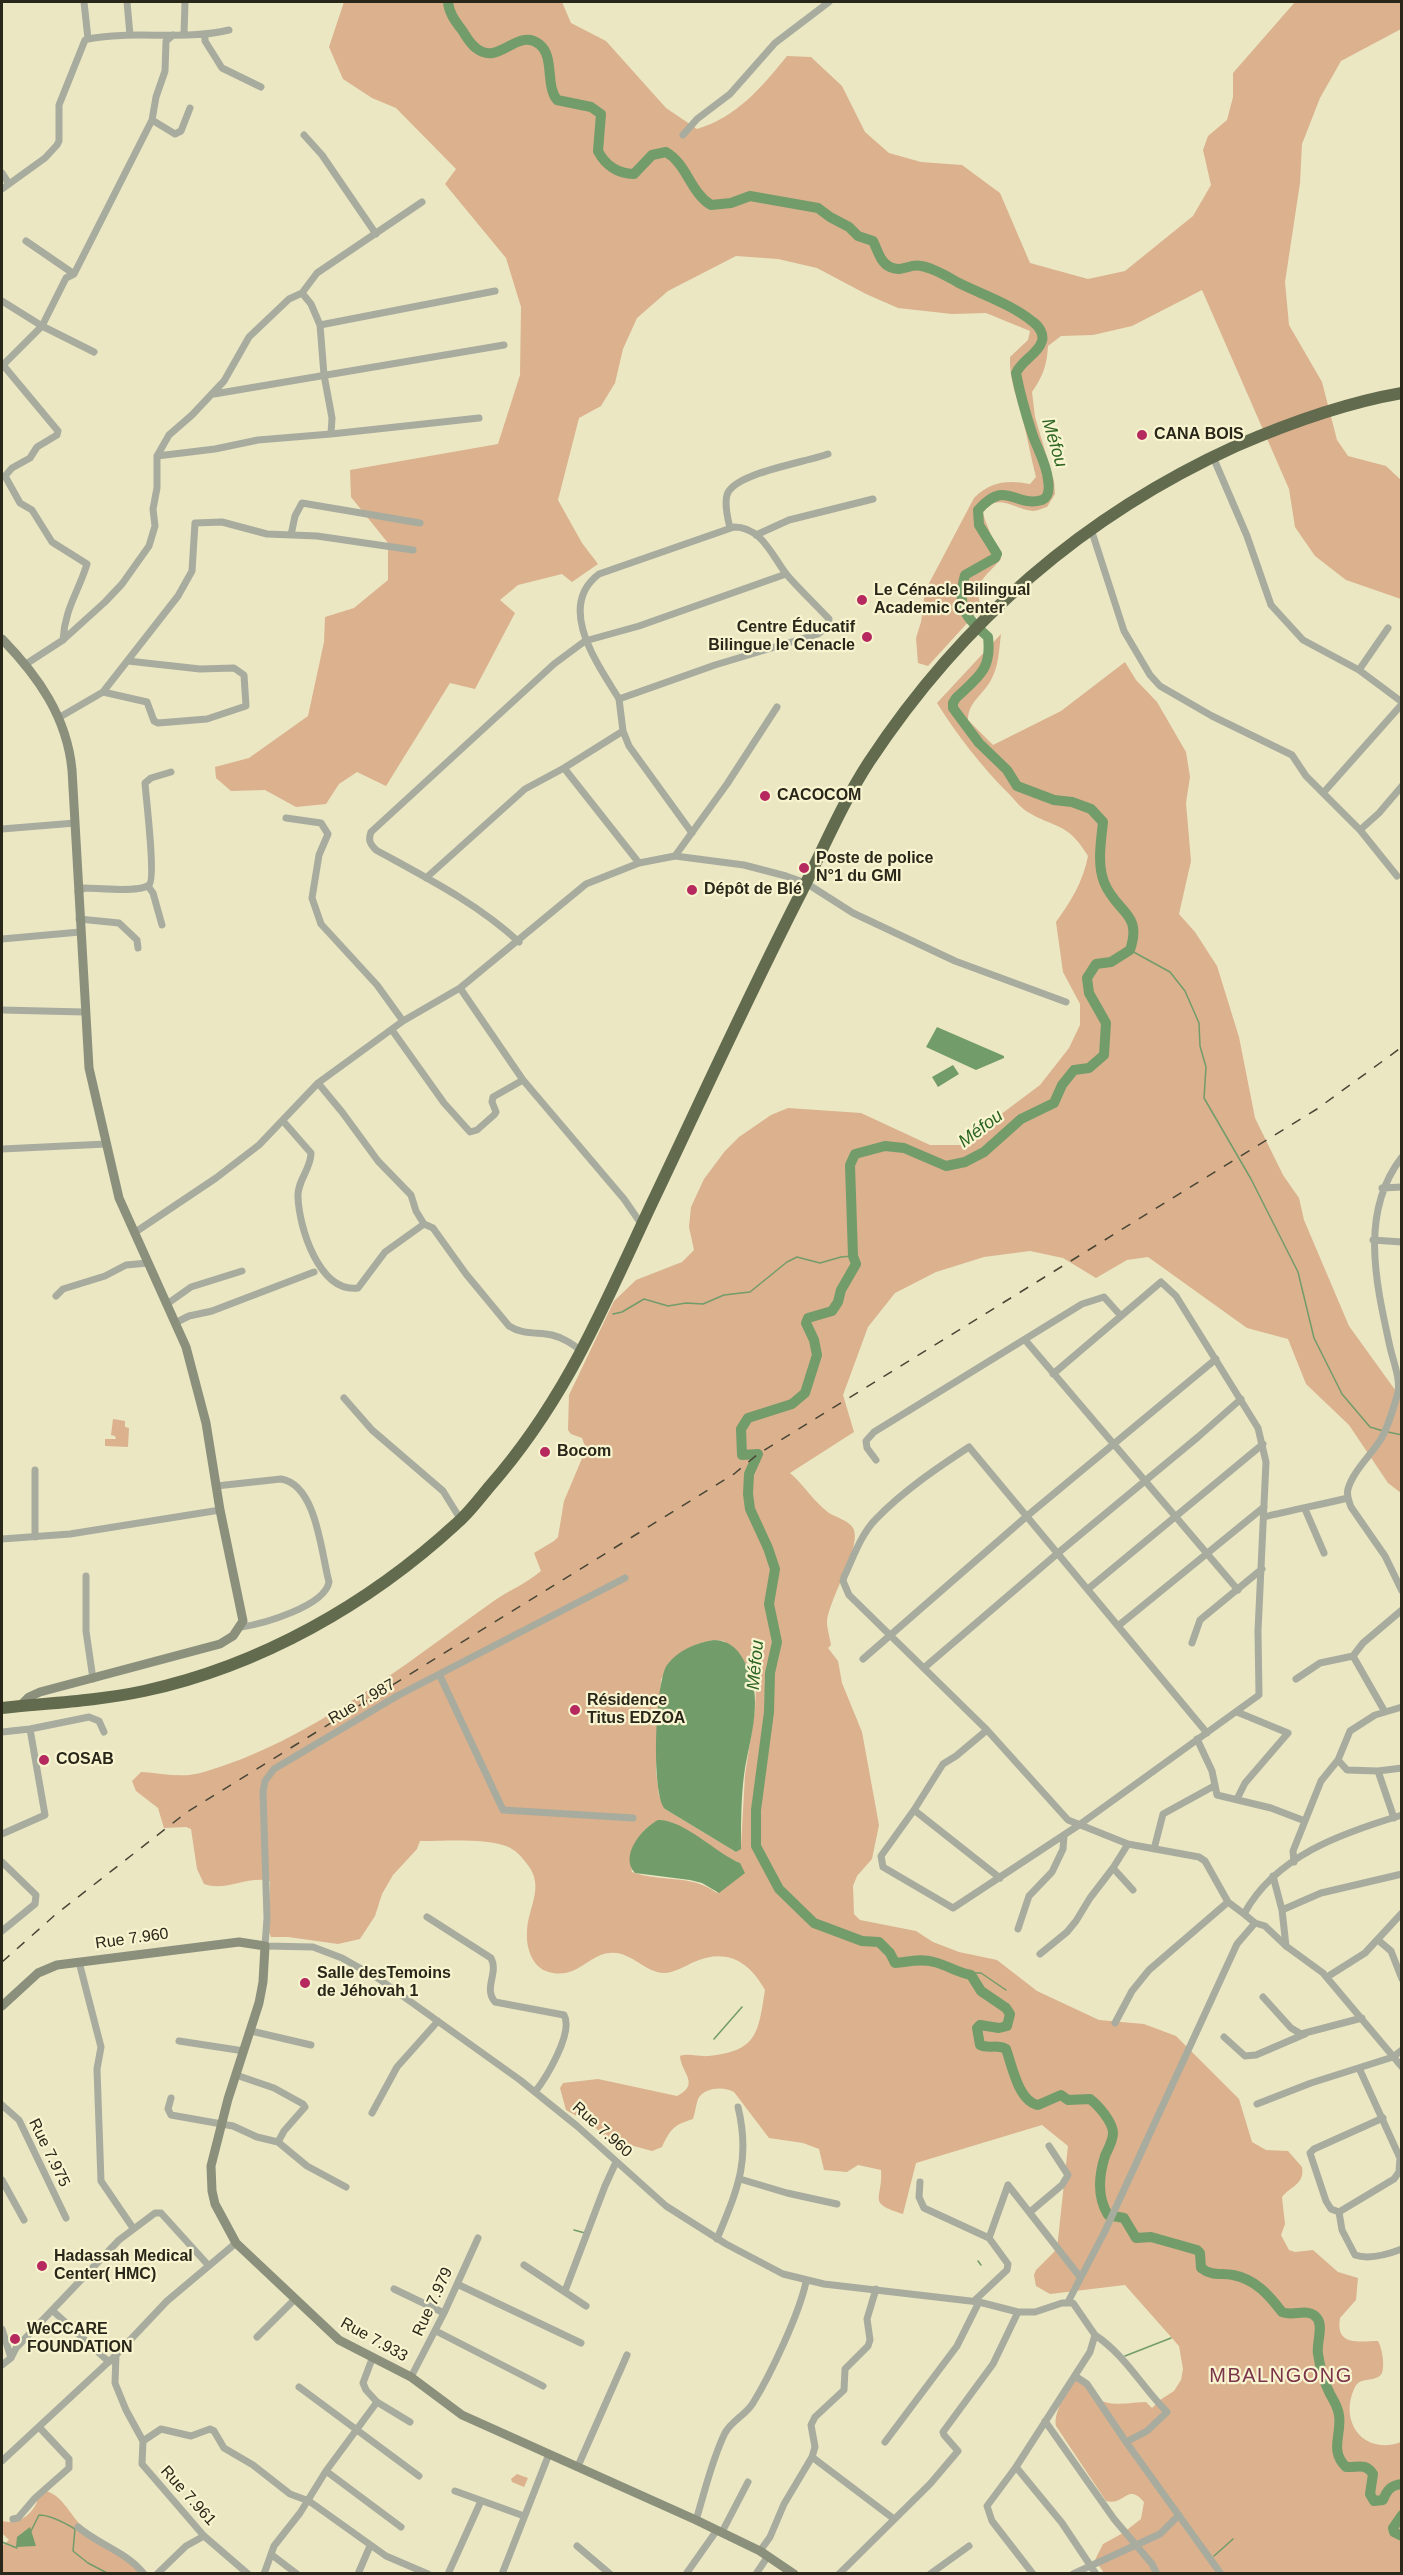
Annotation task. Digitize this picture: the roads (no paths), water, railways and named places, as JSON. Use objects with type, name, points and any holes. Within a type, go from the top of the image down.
[{"type":"highway","points":[[2,1708],[83,1701],[142,1692],[208,1673],[274,1647],[355,1602],[406,1567],[461,1520],[535,1431],[583,1352],[847,800],[871,760],[919,693],[1005,597],[1048,560],[1091,528],[1167,479],[1309,417],[1401,393]]},
{"type":"street","points":[[84,2],[88,39]]},
{"type":"street","points":[[128,2],[130,35]]},
{"type":"street","points":[[184,34],[185,2]]},
{"type":"street","points":[[683,135],[697,119],[730,94],[775,43],[829,2]]},
{"type":"street","points":[[2,189],[45,158],[59,141],[59,105],[85,40],[130,35],[205,36],[229,30]]},
{"type":"street","points":[[63,640],[66,614],[72,599],[79,590],[87,564],[52,542],[32,510],[20,503],[4,476],[12,468],[30,458],[37,447],[57,435],[58,431],[2,365],[42,326],[66,278],[74,274],[152,120],[156,97],[165,71],[166,41],[173,35]]},
{"type":"street","points":[[205,36],[205,41],[222,68],[261,87]]},
{"type":"street","points":[[152,120],[176,134],[182,131],[190,108]]},
{"type":"street","points":[[304,135],[322,155],[376,234]]},
{"type":"street","points":[[2,173],[9,184]]},
{"type":"street","points":[[26,664],[63,640],[111,596],[149,546],[155,526],[153,510],[157,488],[157,456],[169,435],[214,394],[249,337],[289,299],[302,292],[317,273],[422,202]]},
{"type":"street","points":[[26,242],[74,274]]},
{"type":"street","points":[[320,325],[495,291]]},
{"type":"street","points":[[302,292],[311,304],[320,325],[324,375],[332,418],[331,434]]},
{"type":"street","points":[[2,300],[42,326],[94,352]]},
{"type":"street","points":[[214,394],[504,345]]},
{"type":"street","points":[[157,456],[215,449],[258,440],[479,418]]},
{"type":"street","points":[[730,528],[726,496],[731,488],[743,479],[828,454]]},
{"type":"street","points":[[1213,457],[1247,536],[1271,605],[1303,640],[1359,670],[1401,703],[1324,792]]},
{"type":"street","points":[[756,535],[769,527],[789,520],[873,499]]},
{"type":"street","points":[[291,535],[295,516],[302,503],[420,523]]},
{"type":"street","points":[[60,717],[103,692],[178,596],[192,571],[195,523],[222,522],[267,534],[317,536],[413,550]]},
{"type":"street","points":[[619,699],[715,665],[824,631],[830,624],[829,619],[786,574],[773,554],[756,535],[743,527],[730,528],[599,574],[591,580],[583,596],[580,617],[585,641],[619,699],[623,731],[629,746],[692,833]]},
{"type":"street","points":[[1091,528],[1124,631],[1150,675],[1160,686],[1212,716],[1292,755],[1306,776],[1360,830],[1397,876]]},
{"type":"street","points":[[519,942],[498,922],[376,850],[370,844],[371,832],[554,664],[585,641],[639,626],[786,574]]},
{"type":"street","points":[[1359,670],[1388,628]]},
{"type":"street","points":[[2,639],[26,664],[60,717],[71,756],[89,1068],[119,1198],[186,1347],[206,1423],[229,1558],[243,1611],[241,1627],[234,1636],[220,1644],[35,1694],[20,1706]]},
{"type":"street","points":[[103,692],[147,702],[154,721],[158,723],[207,719],[246,706],[244,675],[234,668],[200,669],[128,661]]},
{"type":"street","points":[[675,856],[752,748],[777,707]]},
{"type":"street","points":[[426,878],[525,789],[623,731]]},
{"type":"street","points":[[564,768],[639,863]]},
{"type":"street","points":[[78,892],[84,888],[148,886],[151,882],[152,862],[145,783],[151,778],[171,772]]},
{"type":"street","points":[[1360,830],[1379,813],[1401,786]]},
{"type":"street","points":[[286,818],[321,823],[328,834],[314,872],[312,898],[321,924],[369,976],[403,1021]]},
{"type":"street","points":[[2,829],[75,823]]},
{"type":"street","points":[[134,1233],[216,1178],[259,1144],[318,1083],[403,1021],[460,988],[519,942],[586,884],[639,863],[675,856],[761,868],[806,883],[853,913],[955,961],[1066,1002]]},
{"type":"street","points":[[148,886],[153,893],[162,925]]},
{"type":"street","points":[[79,919],[119,923],[137,940],[138,948]]},
{"type":"street","points":[[2,939],[80,932]]},
{"type":"street","points":[[460,988],[524,1080],[624,1199],[642,1225]]},
{"type":"street","points":[[2,1010],[84,1012]]},
{"type":"street","points":[[392,1030],[444,1103],[470,1132],[477,1130],[496,1112],[492,1102],[493,1097],[524,1080]]},
{"type":"street","points":[[318,1083],[378,1161],[411,1195],[416,1211],[424,1224],[433,1228],[466,1274],[509,1326],[517,1331],[552,1335],[566,1340],[583,1352]]},
{"type":"street","points":[[283,1120],[311,1153],[308,1170],[299,1189],[298,1197],[303,1233],[333,1282],[339,1286],[358,1288],[385,1252],[424,1224]]},
{"type":"street","points":[[2,1149],[106,1144]]},
{"type":"street","points":[[1401,1157],[1382,1188],[1373,1240],[1383,1318],[1400,1389],[1383,1437],[1348,1489],[1351,1507],[1385,1556],[1401,1591]]},
{"type":"street","points":[[1382,1188],[1401,1187]]},
{"type":"street","points":[[1373,1240],[1401,1242]]},
{"type":"street","points":[[56,1296],[63,1289],[105,1276],[126,1265],[148,1263]]},
{"type":"street","points":[[167,1304],[191,1287],[242,1271]]},
{"type":"street","points":[[175,1323],[314,1272]]},
{"type":"street","points":[[987,1730],[943,1764],[881,1856],[883,1867],[953,1908],[1064,1836],[1259,1695],[1258,1631],[1266,1462],[1263,1444],[1258,1428],[1176,1296],[1161,1282],[1053,1374]]},
{"type":"street","points":[[876,1460],[867,1448],[866,1441],[874,1432],[1026,1341],[1082,1304],[1095,1298],[1108,1299],[1121,1316]]},
{"type":"street","points":[[1026,1341],[1238,1590]]},
{"type":"street","points":[[863,1659],[1027,1516],[1216,1359]]},
{"type":"street","points":[[344,1398],[372,1430],[443,1491],[461,1520]]},
{"type":"street","points":[[925,1667],[1240,1399]]},
{"type":"street","points":[[1088,1589],[1263,1444]]},
{"type":"street","points":[[1207,1732],[969,1446],[930,1472],[875,1520],[863,1538],[843,1581],[849,1595],[987,1730],[1068,1820],[1128,1844],[1200,1857],[1205,1861],[1228,1902],[1255,1923],[1264,1926],[1327,1977],[1401,2067]]},
{"type":"street","points":[[35,1470],[35,1537]]},
{"type":"street","points":[[216,1486],[281,1479],[292,1481],[297,1485],[316,1521],[322,1560],[329,1582],[322,1594],[299,1609],[262,1623],[241,1627]]},
{"type":"street","points":[[1264,1517],[1348,1498]]},
{"type":"street","points":[[1118,1626],[1264,1507]]},
{"type":"street","points":[[1305,1509],[1324,1553]]},
{"type":"street","points":[[2,1539],[70,1534],[220,1510]]},
{"type":"street","points":[[1192,1643],[1200,1620],[1262,1569]]},
{"type":"street","points":[[86,1576],[86,1631],[93,1679]]},
{"type":"street","name":"Rue 7.987","points":[[265,1946],[267,1918],[263,1792],[265,1780],[274,1769],[397,1696],[440,1676],[625,1578]]},
{"type":"street","points":[[1296,1679],[1320,1663],[1353,1656],[1363,1643],[1401,1610]]},
{"type":"street","points":[[1353,1656],[1385,1712]]},
{"type":"street","points":[[440,1676],[498,1805],[503,1810],[633,1818]]},
{"type":"street","points":[[1294,1862],[1293,1851],[1321,1781],[1338,1760],[1350,1731],[1375,1715],[1401,1707]]},
{"type":"street","points":[[1237,1712],[1288,1733],[1245,1783],[1237,1799]]},
{"type":"street","points":[[2,1732],[89,1718],[99,1721],[104,1732]]},
{"type":"street","points":[[2,1834],[43,1816],[45,1813],[30,1729]]},
{"type":"street","points":[[1197,1739],[1212,1771],[1217,1795],[1271,1808],[1305,1821]]},
{"type":"street","points":[[1338,1760],[1347,1770],[1378,1772],[1401,1768]]},
{"type":"street","points":[[1244,1914],[1264,1885],[1301,1855],[1361,1827],[1398,1816],[1378,1772]]},
{"type":"street","points":[[1154,1849],[1163,1814],[1214,1786]]},
{"type":"street","points":[[914,1810],[1000,1878]]},
{"type":"street","points":[[1018,1929],[1029,1896],[1052,1872],[1063,1849],[1064,1836]]},
{"type":"street","points":[[1040,1954],[1067,1932],[1128,1844]]},
{"type":"street","points":[[2,1862],[36,1895],[37,1899],[35,1904],[3,1928]]},
{"type":"street","points":[[1113,1868],[1133,1890]]},
{"type":"street","points":[[1282,1910],[1321,1893],[1401,1874]]},
{"type":"street","points":[[1273,1876],[1282,1910],[1286,1946]]},
{"type":"street","points":[[1115,2023],[1132,1991],[1149,1970],[1228,1902]]},
{"type":"street","points":[[1327,1977],[1365,1953],[1401,1913]]},
{"type":"street","points":[[427,1917],[491,1958],[494,1967],[489,1990],[490,1997],[495,2002],[564,2015],[567,2026],[553,2066],[536,2092]]},
{"type":"street","points":[[1126,2442],[1147,2431],[1167,2412],[1150,2395],[1113,2347],[1095,2335],[1073,2303],[1068,2302],[1105,2231],[1238,1944],[1255,1923]]},
{"type":"street","points":[[1378,1940],[1391,1951],[1401,1979]]},
{"type":"street","name":"Rue 7.960","points":[[2,2006],[38,1973],[57,1965],[239,1942],[265,1946],[303,1946],[326,1951],[379,1979],[536,2092],[666,2206],[717,2239],[769,2268],[806,2282],[976,2301],[1018,2312],[1035,2312],[1068,2302]]},
{"type":"street","name":"Rue 7.933","points":[[265,1946],[263,1982],[251,2031],[221,2125],[211,2166],[212,2191],[220,2214],[236,2243],[334,2336],[372,2359],[411,2377],[446,2405],[468,2418],[719,2531],[764,2554],[794,2574]]},
{"type":"street","points":[[79,1962],[100,2047],[98,2069],[101,2181],[133,2228]]},
{"type":"street","points":[[1263,1997],[1296,2032],[1308,2033]]},
{"type":"street","points":[[1224,2037],[1245,2056],[1256,2055],[1308,2033],[1362,2018]]},
{"type":"street","points":[[372,2113],[397,2067],[438,2021]]},
{"type":"street","points":[[251,2031],[310,2045]]},
{"type":"street","points":[[179,2041],[244,2051]]},
{"type":"street","points":[[1257,2104],[1311,2083],[1393,2057],[1401,2050]]},
{"type":"street","points":[[1339,2212],[1394,2179],[1399,2172],[1400,2158],[1359,2068]]},
{"type":"street","points":[[236,2075],[274,2088],[303,2104],[305,2108],[284,2131],[278,2142]]},
{"type":"street","points":[[171,2098],[168,2109],[171,2115],[237,2127],[257,2137],[278,2142],[306,2166],[346,2187]]},
{"type":"street","name":"Rue 7.975","points":[[2,2105],[20,2120],[66,2218]]},
{"type":"street","points":[[717,2239],[740,2179],[744,2138],[738,2107]]},
{"type":"street","points":[[1339,2212],[1331,2209],[1326,2201],[1311,2153],[1314,2149],[1383,2118]]},
{"type":"street","points":[[1030,2212],[1062,2186],[1068,2175],[1048,2146]]},
{"type":"street","points":[[564,2291],[616,2162]]},
{"type":"street","points":[[740,2179],[787,2193],[837,2204]]},
{"type":"street","points":[[2,2180],[24,2220]]},
{"type":"street","points":[[885,2442],[957,2346],[976,2301],[1007,2270],[1008,2264],[989,2238],[924,2208],[919,2197],[920,2182]]},
{"type":"street","points":[[989,2238],[1008,2185],[1080,2277]]},
{"type":"street","points":[[1339,2212],[1342,2230],[1355,2255],[1362,2257],[1391,2253],[1401,2248]]},
{"type":"street","points":[[2,2365],[119,2240],[148,2216],[160,2213],[208,2266]]},
{"type":"street","name":"Rue 7.979","points":[[411,2377],[436,2331],[477,2238]]},
{"type":"street","points":[[2,2461],[109,2362],[167,2301],[236,2243]]},
{"type":"street","points":[[524,2265],[586,2306]]},
{"type":"street","points":[[696,2520],[725,2432],[735,2419],[752,2404],[803,2297],[806,2282]]},
{"type":"street","points":[[457,2284],[581,2343]]},
{"type":"street","points":[[394,2289],[444,2313]]},
{"type":"street","points":[[756,2574],[784,2504],[812,2457],[814,2443],[811,2425],[815,2417],[844,2390],[845,2369],[868,2346],[870,2340],[867,2319],[876,2289]]},
{"type":"street","points":[[257,2337],[295,2299]]},
{"type":"street","points":[[53,2311],[109,2362]]},
{"type":"street","points":[[839,2574],[930,2484],[958,2451],[943,2432],[993,2364],[1018,2312]]},
{"type":"street","points":[[2,2329],[11,2358]]},
{"type":"street","points":[[436,2331],[543,2386]]},
{"type":"street","points":[[1033,2574],[992,2521],[987,2506],[1016,2467],[1075,2376],[1090,2352],[1095,2335]]},
{"type":"street","name":"Rue 7.961","points":[[116,2355],[115,2383],[143,2441],[142,2464],[204,2536],[248,2574]]},
{"type":"street","points":[[578,2466],[627,2355]]},
{"type":"street","points":[[372,2359],[363,2383],[366,2390],[377,2402],[410,2422]]},
{"type":"street","points":[[1075,2376],[1087,2384],[1218,2572]]},
{"type":"street","points":[[299,2387],[419,2476]]},
{"type":"street","points":[[264,2574],[274,2546],[309,2501],[326,2471],[377,2402]]},
{"type":"street","points":[[1045,2421],[1114,2519],[1152,2564],[1156,2574]]},
{"type":"street","points":[[13,2519],[18,2518],[35,2498],[69,2468],[69,2459],[39,2427]]},
{"type":"street","points":[[143,2441],[161,2429],[191,2436],[210,2429],[214,2431],[224,2448],[253,2465],[290,2494],[309,2501],[370,2546],[428,2574]]},
{"type":"street","points":[[502,2574],[549,2454]]},
{"type":"street","points":[[812,2457],[894,2519]]},
{"type":"street","points":[[1016,2467],[1062,2523],[1094,2570]]},
{"type":"street","points":[[326,2471],[401,2527]]},
{"type":"street","points":[[686,2574],[719,2531],[748,2482]]},
{"type":"street","points":[[455,2491],[524,2516]]},
{"type":"street","points":[[448,2574],[480,2501]]},
{"type":"street","points":[[1073,2574],[1094,2570],[1136,2544],[1160,2534],[1179,2516]]},
{"type":"street","points":[[78,2527],[132,2560],[144,2574]]},
{"type":"street","points":[[157,2574],[186,2546],[204,2536]]},
{"type":"street","points":[[358,2574],[370,2546]]},
{"type":"street","points":[[577,2546],[610,2574]]},
{"type":"street","points":[[930,2574],[969,2546]]},
{"type":"street","points":[[272,2555],[297,2574]]},
{"type":"waterway","name":"Méfou","points":[[448,2],[453,17],[468,40],[484,53],[500,51],[523,40],[531,40],[544,49],[549,63],[551,87],[557,100],[591,107],[601,114],[598,151],[613,168],[634,174],[652,155],[666,152],[679,164],[698,193],[711,205],[731,203],[750,196],[818,208],[849,227],[858,236],[873,241],[882,259],[890,267],[898,269],[917,265],[936,271],[1016,310],[1035,324],[1042,333],[1040,346],[1016,373],[1028,420],[1046,469],[1048,491],[1045,499],[1032,501],[1003,495],[996,496],[978,510],[979,525],[997,554],[995,558],[965,575],[962,586],[962,604],[968,617],[988,637],[988,658],[982,672],[956,698],[953,708],[979,743],[1007,770],[1017,786],[1054,800],[1072,802],[1091,809],[1103,822],[1100,852],[1102,875],[1109,892],[1131,920],[1133,937],[1130,950],[1111,962],[1096,964],[1087,978],[1089,993],[1106,1023],[1104,1055],[1089,1068],[1074,1070],[1062,1085],[1054,1103],[1021,1119],[984,1152],[965,1162],[946,1166],[904,1148],[885,1146],[855,1154],[850,1165],[853,1256],[856,1264],[832,1311],[808,1318],[806,1323],[814,1340],[817,1355],[805,1393],[792,1404],[748,1418],[741,1429],[742,1455],[758,1454],[749,1474],[750,1509],[775,1569],[769,1604],[777,1642],[770,1673],[769,1712],[756,1810],[756,1846],[779,1889],[814,1923],[862,1941],[879,1942],[890,1953],[895,1963],[929,1961],[971,1975],[981,1991],[1006,2008],[1010,2014],[1007,2026],[999,2028],[980,2025],[977,2028],[980,2045],[1006,2049],[1017,2082],[1025,2097],[1038,2105],[1061,2095],[1068,2100],[1090,2099],[1101,2109],[1111,2124],[1113,2136],[1100,2178],[1102,2201],[1108,2215],[1124,2218],[1136,2238],[1151,2237],[1197,2250],[1200,2253],[1201,2268],[1205,2271],[1233,2275],[1248,2280],[1267,2294],[1282,2312],[1314,2315],[1320,2326],[1318,2350],[1321,2369],[1338,2412],[1337,2448],[1341,2461],[1346,2467],[1364,2467],[1370,2470],[1373,2474],[1370,2494],[1374,2501],[1383,2500],[1390,2489],[1402,2484]]},
{"type":"waterway","points":[[1130,950],[1170,972],[1185,991],[1199,1023],[1200,1046],[1206,1067],[1204,1098],[1251,1179],[1298,1272],[1314,1338],[1342,1394],[1370,1427],[1383,1431]]},
{"type":"waterway","points":[[613,1314],[622,1312],[644,1299],[668,1306],[686,1303],[703,1304],[724,1295],[750,1292],[787,1262],[797,1257],[820,1263],[853,1256]]},
{"type":"waterway","points":[[1388,1432],[1402,1435]]},
{"type":"waterway","points":[[975,1973],[981,1973],[1006,1990]]},
{"type":"waterway","points":[[714,2039],[742,2007]]},
{"type":"waterway","points":[[574,2230],[585,2233]]},
{"type":"waterway","points":[[978,2261],[981,2265]]},
{"type":"waterway","points":[[1125,2356],[1171,2338]]},
{"type":"waterway","points":[[31,2531],[39,2515],[67,2524],[75,2529],[73,2551],[88,2563],[109,2574]]},
{"type":"waterway","name":"Méfou","points":[[1402,2515],[1393,2528],[1394,2532],[1402,2536]]},
{"type":"waterway","points":[[1214,2556],[1233,2539]]},
{"type":"waterway","points":[[2,2542],[17,2548]]},
{"type":"railway","points":[[2,1962],[55,1915],[187,1812],[734,1474],[758,1454],[1317,1109],[1402,1047]]},
{"type":"place","name":"CANA BOIS","points":[[1142,435]]},
{"type":"place","name":"Le Cénacle Bilingual Academic Center","points":[[862,600]]},
{"type":"place","name":"Centre Éducatif Bilingue le Cenacle","points":[[867,637]]},
{"type":"place","name":"CACOCOM","points":[[765,796]]},
{"type":"place","name":"Poste de police N°1 du GMI","points":[[804,868]]},
{"type":"place","name":"Dépôt de Blé","points":[[692,890]]},
{"type":"place","name":"Bocom","points":[[545,1452]]},
{"type":"place","name":"Résidence Titus EDZOA","points":[[575,1710]]},
{"type":"place","name":"COSAB","points":[[44,1760]]},
{"type":"place","name":"Salle desTemoins de Jéhovah 1","points":[[305,1983]]},
{"type":"place","name":"Hadassah Medical Center( HMC)","points":[[42,2266]]},
{"type":"place","name":"WeCCARE FOUNDATION","points":[[15,2339]]},
{"type":"district","name":"MBALNGONG","points":[[1281,2376]]}]
